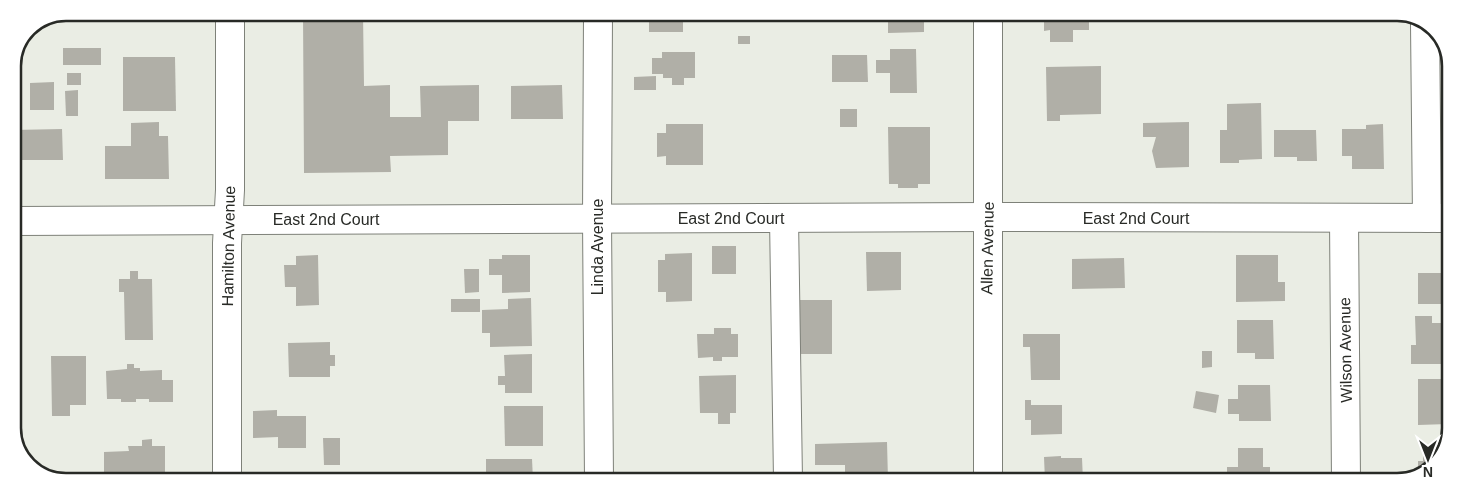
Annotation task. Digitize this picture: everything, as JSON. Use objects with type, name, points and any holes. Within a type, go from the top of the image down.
[{"type":"street","name":"Hamilton Avenue","points":[[228,473],[230,21]]},
{"type":"street","name":"Linda Avenue","points":[[598,21],[599,473]]},
{"type":"street","name":"Allen Avenue","points":[[988,21],[988,473]]},
{"type":"street","points":[[1427,32],[1438,218]]},
{"type":"street","name":"East 2nd Court","points":[[21,221],[987,217],[1438,218]]},
{"type":"street","points":[[784,218],[788,473]]},
{"type":"street","name":"Wilson Avenue","points":[[1344,218],[1346,473]]},
{"type":"building","points":[[303,21],[363,21],[364,86],[390,85],[390,117],[421,117],[420,86],[479,85],[479,121],[448,121],[448,155],[390,156],[391,172],[304,173]]},
{"type":"building","points":[[649,21],[683,21],[683,32],[649,32]]},
{"type":"building","points":[[888,21],[924,21],[924,32],[888,33]]},
{"type":"building","points":[[1044,21],[1089,21],[1089,30],[1073,30],[1073,42],[1050,42],[1050,30],[1044,31]]},
{"type":"building","points":[[738,36],[750,36],[750,44],[738,44]]},
{"type":"building","points":[[63,48],[101,48],[101,65],[63,65]]},
{"type":"building","points":[[890,49],[916,49],[917,93],[890,93],[890,73],[876,73],[876,60],[890,60]]},
{"type":"building","points":[[662,52],[695,52],[695,78],[684,78],[684,85],[672,85],[672,78],[663,78],[663,74],[652,74],[652,58],[662,58]]},
{"type":"building","points":[[832,55],[867,55],[868,82],[832,82]]},
{"type":"building","points":[[123,57],[175,57],[176,111],[123,111]]},
{"type":"building","points":[[1101,66],[1101,114],[1060,115],[1060,121],[1047,121],[1046,67]]},
{"type":"building","points":[[67,73],[81,73],[81,85],[67,85]]},
{"type":"building","points":[[656,76],[656,90],[634,90],[634,77]]},
{"type":"building","points":[[54,82],[54,110],[30,110],[30,83]]},
{"type":"building","points":[[562,85],[563,119],[511,119],[511,86]]},
{"type":"building","points":[[78,90],[78,116],[66,116],[65,91]]},
{"type":"building","points":[[1261,103],[1262,159],[1239,160],[1239,163],[1220,163],[1220,130],[1227,130],[1227,104]]},
{"type":"building","points":[[840,109],[857,109],[857,127],[840,127]]},
{"type":"building","points":[[159,122],[159,136],[168,136],[169,179],[105,179],[105,146],[131,146],[131,123]]},
{"type":"building","points":[[1189,122],[1189,167],[1156,168],[1152,151],[1156,137],[1143,137],[1143,123]]},
{"type":"building","points":[[666,124],[703,124],[703,165],[666,165],[666,156],[657,157],[657,133],[666,133]]},
{"type":"building","points":[[1383,124],[1384,169],[1352,169],[1352,156],[1342,156],[1342,129],[1366,129],[1366,125]]},
{"type":"building","points":[[888,127],[930,127],[930,184],[918,184],[918,188],[898,188],[898,184],[889,184]]},
{"type":"building","points":[[62,129],[63,160],[21,160],[21,130]]},
{"type":"building","points":[[1274,130],[1316,130],[1317,161],[1297,161],[1297,157],[1274,157]]},
{"type":"building","points":[[712,246],[736,246],[736,274],[712,274]]},
{"type":"building","points":[[866,252],[901,252],[901,290],[867,291]]},
{"type":"building","points":[[692,253],[692,301],[666,302],[666,292],[658,292],[658,260],[665,260],[665,254]]},
{"type":"building","points":[[318,255],[319,305],[296,306],[296,287],[285,287],[284,265],[296,265],[296,256]]},
{"type":"building","points":[[502,255],[530,255],[530,292],[502,293],[502,275],[489,275],[489,259],[502,259]]},
{"type":"building","points":[[1236,255],[1278,255],[1278,282],[1285,282],[1285,301],[1236,302]]},
{"type":"building","points":[[1124,258],[1125,288],[1072,289],[1072,259]]},
{"type":"building","points":[[464,269],[479,269],[479,292],[465,293]]},
{"type":"building","points":[[130,271],[138,271],[138,279],[152,279],[153,340],[125,340],[124,292],[119,292],[119,279],[130,279]]},
{"type":"building","points":[[1418,273],[1442,273],[1442,304],[1418,304]]},
{"type":"building","points":[[531,298],[532,346],[490,347],[490,333],[482,333],[482,310],[508,309],[508,299]]},
{"type":"building","points":[[451,299],[480,299],[480,312],[451,312]]},
{"type":"building","points":[[798,300],[832,300],[832,354],[798,354]]},
{"type":"building","points":[[1415,316],[1432,316],[1432,323],[1442,323],[1442,364],[1411,364],[1411,345],[1416,345]]},
{"type":"building","points":[[1237,320],[1273,320],[1274,359],[1255,359],[1255,353],[1237,353]]},
{"type":"building","points":[[714,328],[731,328],[731,334],[738,334],[738,357],[722,357],[722,361],[713,361],[713,357],[698,358],[697,334],[714,334]]},
{"type":"building","points":[[1023,334],[1060,334],[1060,380],[1031,380],[1030,347],[1023,347]]},
{"type":"building","points":[[330,342],[330,355],[335,355],[335,366],[330,366],[330,377],[289,377],[288,343]]},
{"type":"building","points":[[1202,351],[1212,351],[1212,367],[1202,368]]},
{"type":"building","points":[[532,354],[532,393],[505,393],[505,385],[498,385],[498,376],[505,376],[504,355]]},
{"type":"building","points":[[51,356],[86,356],[86,405],[70,405],[70,416],[52,416]]},
{"type":"building","points":[[127,364],[134,364],[134,368],[140,368],[140,371],[162,370],[162,380],[173,380],[173,402],[149,402],[149,399],[136,399],[136,402],[121,402],[121,399],[107,399],[106,371],[127,369]]},
{"type":"building","points":[[736,375],[736,413],[730,413],[730,424],[718,424],[718,413],[700,413],[699,376]]},
{"type":"building","points":[[1418,379],[1442,379],[1442,424],[1418,425]]},
{"type":"building","points":[[1238,385],[1270,385],[1271,421],[1239,421],[1239,414],[1228,414],[1228,399],[1238,399]]},
{"type":"building","points":[[1196,391],[1219,395],[1216,413],[1193,408]]},
{"type":"building","points":[[1025,400],[1031,400],[1031,405],[1062,405],[1062,434],[1031,435],[1031,420],[1025,420]]},
{"type":"building","points":[[504,406],[543,406],[543,446],[505,446]]},
{"type":"building","points":[[277,410],[277,416],[306,416],[306,448],[278,448],[278,437],[253,438],[253,411]]},
{"type":"building","points":[[323,438],[340,438],[340,465],[324,465]]},
{"type":"building","points":[[152,439],[152,446],[165,446],[165,473],[104,473],[104,452],[129,451],[128,446],[142,446],[142,440]]},
{"type":"building","points":[[887,442],[888,473],[845,473],[845,465],[815,465],[815,444]]},
{"type":"building","points":[[1438,444],[1429,460],[1418,467],[1418,461],[1423,461],[1423,445]]},
{"type":"building","points":[[1238,448],[1263,448],[1263,467],[1270,467],[1270,473],[1227,473],[1227,467],[1238,467]]},
{"type":"building","points":[[1044,457],[1082,458],[1083,473],[1045,473]]},
{"type":"building","points":[[486,459],[532,459],[533,473],[486,473]]}]
